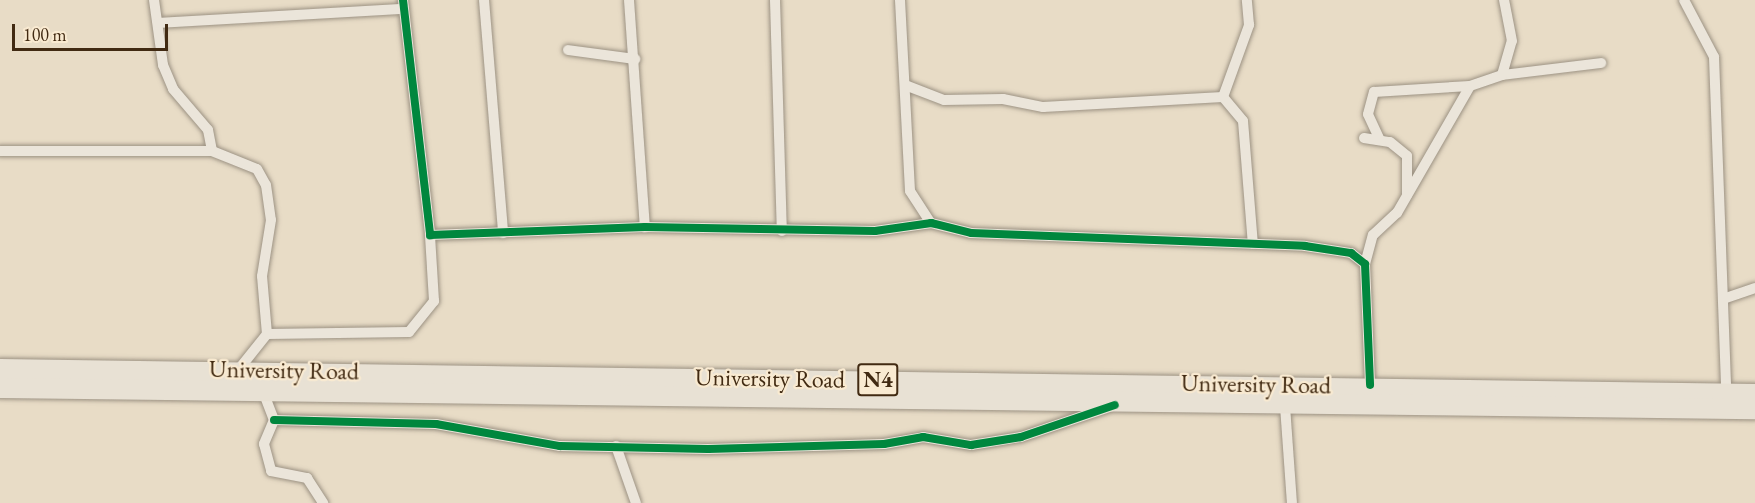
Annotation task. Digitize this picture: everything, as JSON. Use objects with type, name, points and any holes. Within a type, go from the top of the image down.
[{"type":"highway","name":"University Road","points":[[0,369],[239,369],[1370,385],[1726,391],[1755,394]]},
{"type":"highway","name":"University Road","points":[[0,388],[264,394],[515,393],[1115,405],[1755,409]]},
{"type":"street","points":[[154,0],[169,81],[208,130],[212,152]]},
{"type":"street","points":[[484,0],[503,233]]},
{"type":"street","points":[[629,0],[635,59],[645,227]]},
{"type":"street","points":[[775,0],[782,231]]},
{"type":"street","points":[[900,0],[910,191],[931,223]]},
{"type":"street","points":[[1223,97],[1249,25],[1248,0]]},
{"type":"street","points":[[1502,75],[1512,41],[1504,0]]},
{"type":"street","points":[[1684,0],[1714,57],[1726,391]]},
{"type":"street","points":[[158,23],[403,4],[430,235],[434,301],[409,332],[267,334]]},
{"type":"street","points":[[568,50],[635,59]]},
{"type":"street","points":[[1423,171],[1407,156],[1379,138],[1368,114],[1370,94],[1470,86],[1502,75],[1601,63]]},
{"type":"street","points":[[905,85],[944,100],[1003,99],[1043,107],[1223,97]]},
{"type":"street","points":[[1370,385],[1365,264],[1372,235],[1407,198],[1423,171],[1442,126],[1470,86]]},
{"type":"street","points":[[1223,97],[1243,121],[1253,244]]},
{"type":"street","points":[[1364,138],[1379,138]]},
{"type":"street","points":[[0,151],[212,152],[257,170],[266,185],[271,220],[262,276],[267,334],[239,369]]},
{"type":"street","points":[[1407,156],[1407,198]]},
{"type":"street","points":[[430,235],[645,227],[875,231],[931,223],[971,233],[1253,244],[1351,253],[1365,264]]},
{"type":"street","points":[[1723,299],[1755,288]]},
{"type":"street","points":[[264,394],[274,420],[264,444],[271,471],[307,478],[322,503]]},
{"type":"street","points":[[274,420],[384,420],[560,446],[833,446],[923,437],[994,444],[1115,405]]},
{"type":"street","points":[[1285,406],[1292,503]]},
{"type":"street","points":[[616,446],[636,503]]},
{"type":"cycle path","points":[[403,0],[430,235],[645,227],[875,231],[931,223],[971,233],[1305,246],[1351,253],[1365,264],[1370,385]]},
{"type":"cycle path","points":[[274,420],[436,424],[560,446],[708,449],[884,444],[923,437],[971,445],[1021,437],[1115,405]]}]
